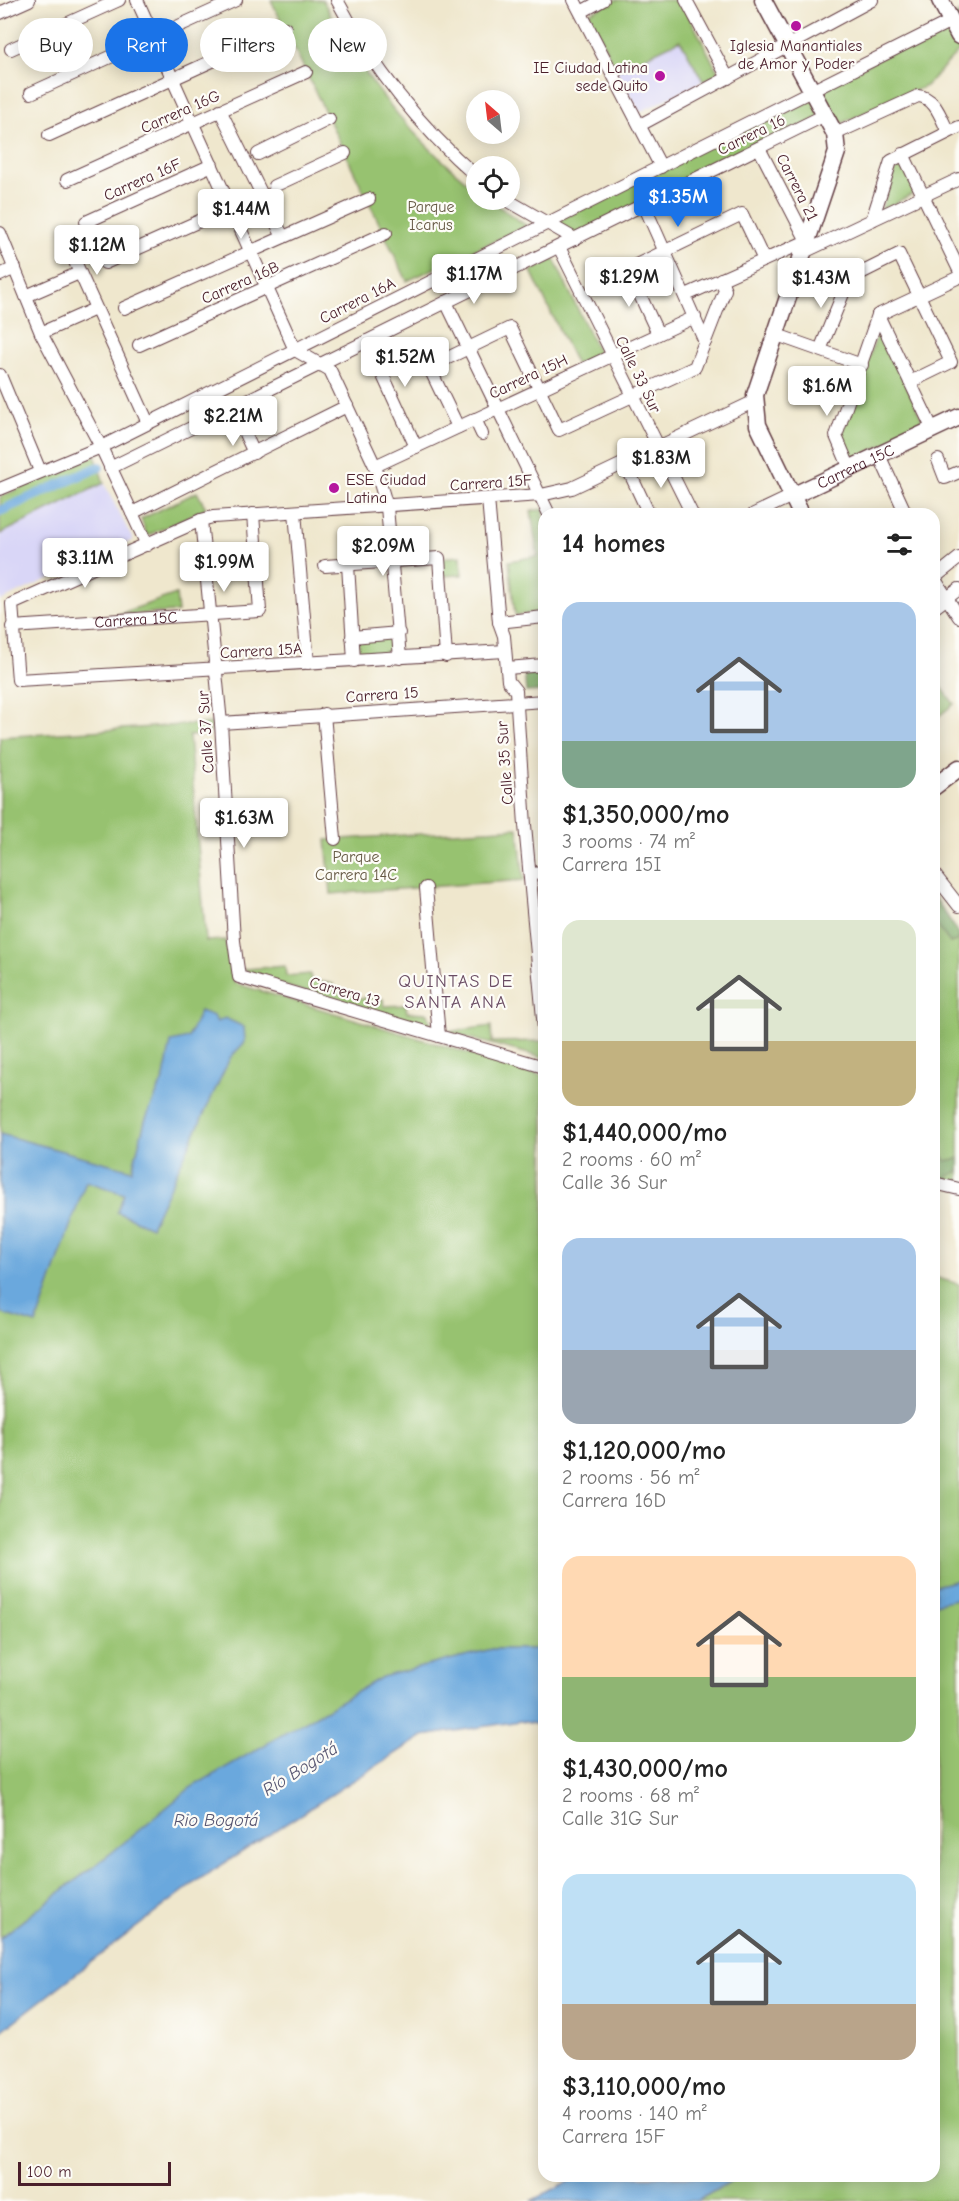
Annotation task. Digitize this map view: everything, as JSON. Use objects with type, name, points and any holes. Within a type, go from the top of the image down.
[{"type":"street","points":[[0,13],[29,0]]},
{"type":"street","points":[[11,49],[120,0]]},
{"type":"street","points":[[137,0],[145,18]]},
{"type":"street","points":[[188,22],[236,0]]},
{"type":"street","points":[[337,0],[364,47],[398,95],[441,144],[466,167]]},
{"type":"street","points":[[574,0],[661,166]]},
{"type":"street","points":[[581,12],[603,0]]},
{"type":"street","points":[[686,0],[728,78]]},
{"type":"street","points":[[763,0],[835,134],[837,152],[777,335],[758,383],[755,401],[758,425],[798,508]]},
{"type":"street","points":[[640,125],[872,0]]},
{"type":"street","points":[[940,0],[955,29]]},
{"type":"street","name":"Carrera 16A","points":[[0,489],[101,447],[812,91],[955,29]]},
{"type":"street","points":[[31,93],[105,59]]},
{"type":"street","points":[[49,135],[200,67]]},
{"type":"street","points":[[170,72],[295,350],[330,370],[375,466],[387,507],[394,562],[400,658]]},
{"type":"street","name":"Carrera 16G","points":[[67,180],[306,72]]},
{"type":"street","points":[[835,134],[918,96],[926,96],[953,130],[891,161],[872,220]]},
{"type":"street","points":[[220,110],[283,237]]},
{"type":"street","name":"Carrera 16","points":[[110,468],[825,115]]},
{"type":"street","points":[[258,154],[329,119]]},
{"type":"street","name":"Carrera 21","points":[[759,148],[806,246]]},
{"type":"street","points":[[274,186],[345,153]]},
{"type":"street","points":[[903,154],[959,270]]},
{"type":"street","name":"Carrera 16F","points":[[86,222],[212,165]]},
{"type":"street","points":[[686,295],[764,260],[872,220],[959,178]]},
{"type":"street","points":[[124,308],[369,199]]},
{"type":"street","points":[[644,205],[705,342]]},
{"type":"street","points":[[105,263],[231,207]]},
{"type":"street","points":[[520,208],[575,239]]},
{"type":"street","points":[[658,334],[628,269],[742,214],[764,260]]},
{"type":"street","points":[[0,233],[41,333],[101,447],[147,545]]},
{"type":"street","name":"Carrera 16B","points":[[139,345],[386,233]]},
{"type":"street","name":"Calle 33 Sur","points":[[559,247],[689,508]]},
{"type":"street","points":[[820,350],[849,279],[898,254],[951,362],[910,382]]},
{"type":"street","points":[[72,255],[148,423]]},
{"type":"street","points":[[0,275],[15,268]]},
{"type":"street","points":[[26,296],[79,273]]},
{"type":"street","points":[[850,469],[836,436],[878,315],[959,277]]},
{"type":"street","points":[[458,427],[429,367],[510,328],[559,430],[695,367],[725,290],[721,279]]},
{"type":"street","points":[[446,302],[547,508]]},
{"type":"street","points":[[41,333],[95,309]]},
{"type":"street","points":[[878,315],[933,430]]},
{"type":"street","name":"Carrera 15H","points":[[375,466],[695,317]]},
{"type":"street","points":[[777,335],[862,365]]},
{"type":"street","points":[[367,342],[416,447]]},
{"type":"street","points":[[0,375],[40,471]]},
{"type":"street","name":"Carrera 15F","points":[[12,627],[12,604],[201,520],[253,514],[387,507],[542,495],[572,488],[626,465],[755,401]]},
{"type":"street","points":[[132,513],[347,406]]},
{"type":"street","points":[[233,408],[254,453]]},
{"type":"street","name":"Carrera 15C","points":[[767,508],[959,417]]},
{"type":"street","points":[[475,419],[482,434]]},
{"type":"street","points":[[879,455],[903,508]]},
{"type":"street","points":[[938,460],[945,478],[959,472]]},
{"type":"street","points":[[626,465],[646,508]]},
{"type":"street","name":"Calle 35 Sur","points":[[488,499],[499,622],[508,681],[516,691],[538,963]]},
{"type":"street","points":[[295,512],[308,663]]},
{"type":"street","name":"Carrera 15C","points":[[12,627],[260,611],[253,514]]},
{"type":"street","name":"Calle 37 Sur","points":[[201,520],[221,723],[234,941],[239,977]]},
{"type":"street","points":[[325,566],[439,558],[446,656]]},
{"type":"street","points":[[940,573],[959,558]]},
{"type":"street","points":[[348,565],[354,662]]},
{"type":"street","points":[[940,589],[959,617]]},
{"type":"street","points":[[940,603],[959,589]]},
{"type":"street","points":[[499,622],[538,618]]},
{"type":"street","name":"Carrera 15A","points":[[12,627],[18,680],[354,662],[505,651]]},
{"type":"street","points":[[352,637],[399,633]]},
{"type":"street","points":[[507,668],[538,665]]},
{"type":"street","name":"Carrera 15","points":[[221,723],[324,714],[538,701]]},
{"type":"street","points":[[324,714],[335,839]]},
{"type":"street","points":[[940,782],[959,768]]},
{"type":"street","points":[[530,874],[538,873]]},
{"type":"street","points":[[940,882],[959,906]]},
{"type":"street","points":[[426,888],[439,1035]]},
{"type":"street","name":"Carrera 13","points":[[239,977],[538,1065]]},
{"type":"street","points":[[940,1184],[959,1189]]},
{"type":"shaded area","name":"IE Ciudad Latina sede Quito","points":[[681,40],[703,81],[640,112],[616,71]]},
{"type":"shaded area","points":[[104,483],[133,540],[0,601],[0,534]]},
{"type":"green space","name":"Parque Icarus","points":[[271,0],[323,0],[332,18],[308,18],[308,72],[366,72],[408,127],[466,181],[466,210],[504,210],[527,226],[407,281],[296,52],[296,18],[280,18]]},
{"type":"green space","points":[[615,0],[681,0],[719,74],[703,81],[680,40],[616,71],[589,13]]},
{"type":"green space","points":[[959,12],[959,51],[926,86],[840,124],[834,112],[825,115],[575,239],[557,221],[951,22]]},
{"type":"green space","points":[[902,162],[916,192],[881,211],[896,167]]},
{"type":"green space","points":[[554,259],[599,354],[576,365],[531,271]]},
{"type":"green space","points":[[880,327],[925,426],[851,460],[840,437]]},
{"type":"green space","points":[[95,455],[104,483],[0,534],[0,497]]},
{"type":"green space","points":[[197,492],[206,508],[147,536],[141,519]]},
{"type":"green space","points":[[538,510],[538,556],[531,511]]},
{"type":"green space","points":[[461,556],[462,575],[440,576],[439,558]]},
{"type":"green space","points":[[538,556],[538,613],[515,615],[509,561]]},
{"type":"green space","points":[[176,594],[178,612],[116,615]]},
{"type":"green space","points":[[393,636],[395,656],[359,657],[358,640]]},
{"type":"green space","points":[[538,669],[538,691],[526,692],[524,670]]},
{"type":"green space","points":[[940,685],[954,704],[940,715]]},
{"type":"green space","points":[[212,723],[209,735],[189,736],[206,941],[225,940],[234,983],[538,1074],[538,1649],[492,1649],[110,1854],[0,1938],[0,737]]},
{"type":"green space","name":"Parque Carrera 14C","points":[[518,828],[524,880],[331,894],[326,840]]},
{"type":"green space","points":[[940,906],[959,934],[959,1183],[941,1180]]},
{"type":"green space","points":[[940,906],[959,934],[959,940],[950,943],[940,930]]},
{"type":"green space","points":[[285,966],[286,976],[310,974],[311,980],[333,984],[335,991],[357,994],[359,998],[383,999],[384,1006],[406,1005],[407,1012],[428,1013],[432,1029],[254,977],[244,969]]},
{"type":"green space","points":[[491,1026],[492,1042],[538,1041],[538,1056],[446,1032]]},
{"type":"green space","points":[[940,1151],[946,1161],[959,1158],[959,1171],[941,1180]]},
{"type":"green space","points":[[940,1279],[959,1284],[959,1580],[940,1585]]},
{"type":"green space","points":[[959,1598],[959,2201],[697,2201],[729,2182],[940,2182],[940,1603]]},
{"type":"water","points":[[200,1011],[214,1016],[217,1022],[225,1018],[244,1027],[245,1042],[230,1058],[151,1227],[117,1212],[124,1194],[86,1181],[36,1324],[0,1313],[0,1134],[132,1170],[145,1121],[164,1077],[171,1042],[188,1038]]},
{"type":"water","points":[[959,1580],[959,1598],[940,1603],[940,1585]]},
{"type":"water","name":"Rio Bogotá","points":[[492,1649],[538,1649],[538,1725],[520,1721],[423,1736],[198,1880],[0,2032],[0,1938],[110,1854],[190,1788],[382,1677]]},
{"type":"water","points":[[567,2182],[729,2182],[697,2201],[531,2201]]},
{"type":"waterway","points":[[0,511],[99,467]]},
{"type":"place","name":"Iglesia Manantiales de Amor y Poder","points":[[796,26]]},
{"type":"place","name":"IE Ciudad Latina sede Quito","points":[[660,76]]},
{"type":"place","name":"ESE Ciudad Latina","points":[[334,488]]},
{"type":"district","name":"QUINTAS DE SANTA ANA","points":[[456,991]]},
{"type":"water label","name":"Río Bogotá","points":[[300,1769]]}]
